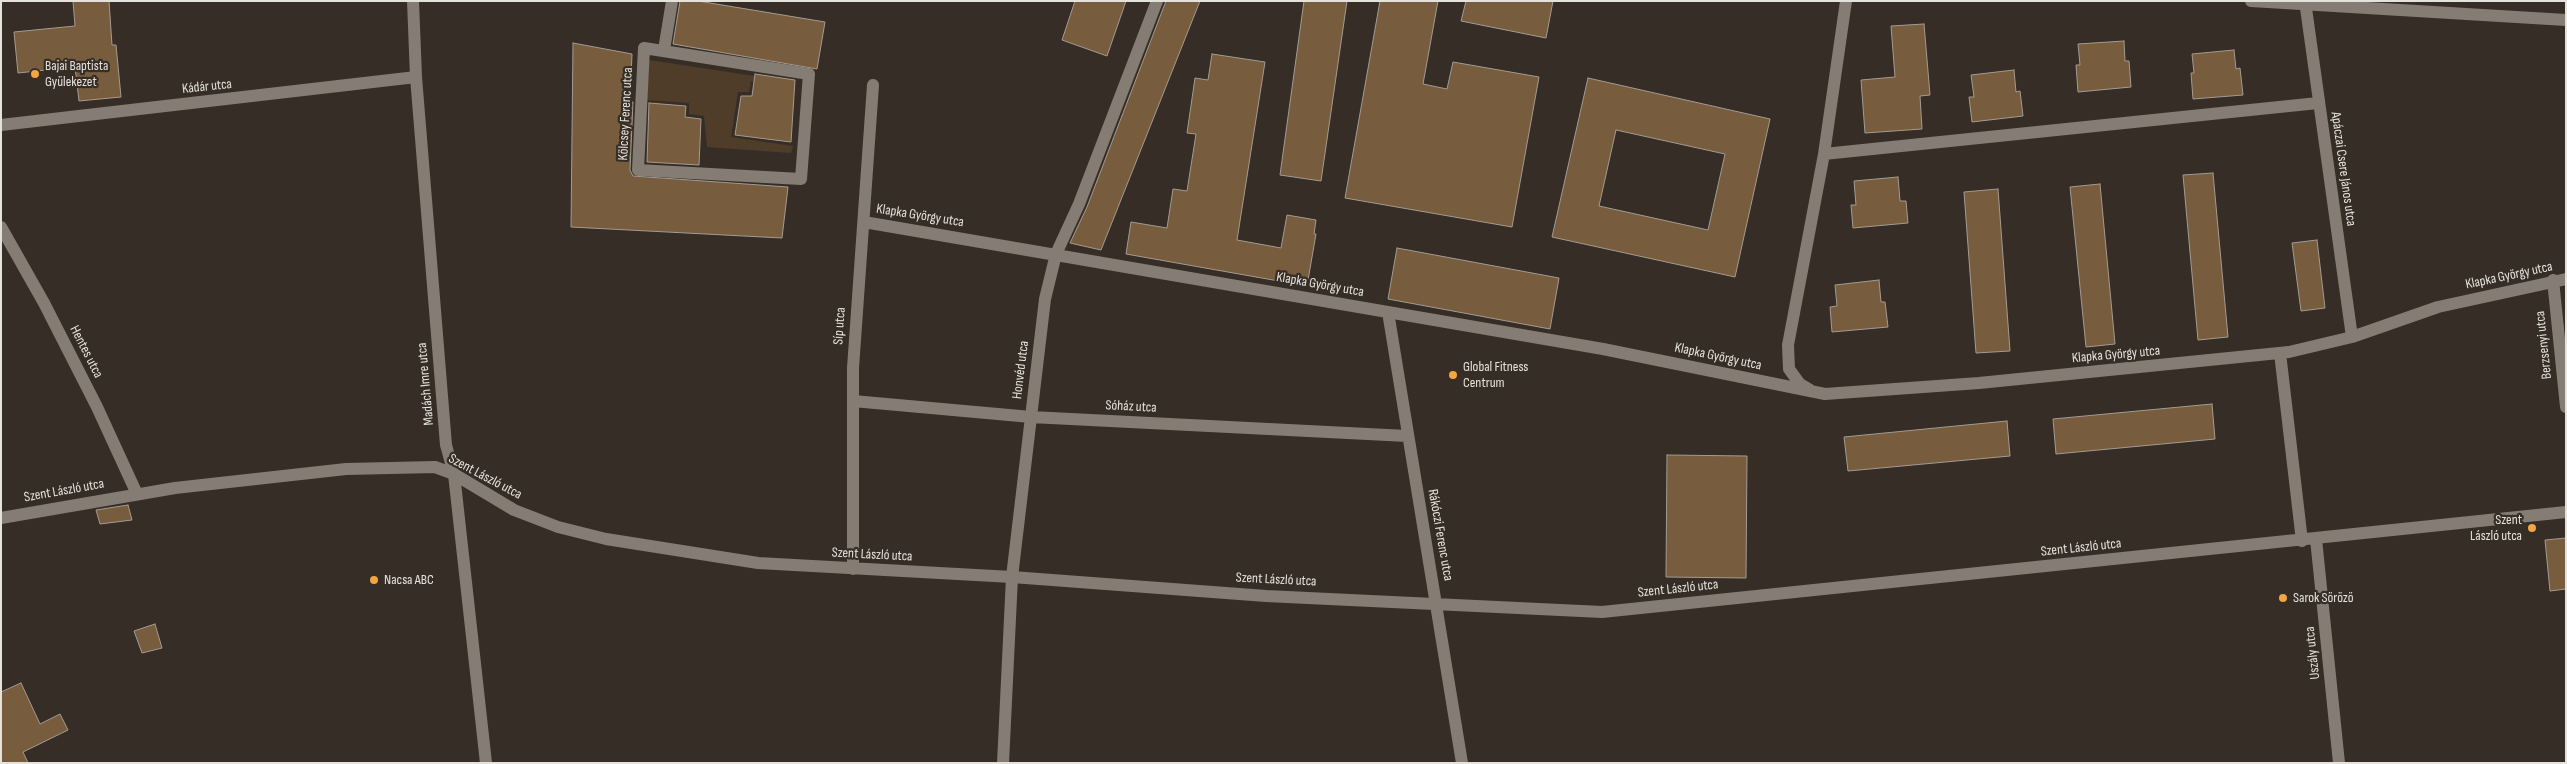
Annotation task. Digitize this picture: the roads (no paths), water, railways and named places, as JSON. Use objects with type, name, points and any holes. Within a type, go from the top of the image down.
[{"type":"street","name":"Madách Imre utca","points":[[413,1],[416,77],[446,445],[454,474],[486,763]]},
{"type":"street","points":[[664,50],[672,1]]},
{"type":"street","name":"Honvéd utca","points":[[1003,763],[1012,577],[1045,299],[1056,254],[1079,204],[1157,1]]},
{"type":"street","points":[[1814,392],[1800,384],[1789,368],[1788,345],[1824,154],[1846,1]]},
{"type":"street","points":[[2251,1],[2566,20]]},
{"type":"street","name":"Apáczai Csere János utca","points":[[2305,3],[2352,337]]},
{"type":"street","name":"Kölcsey Ferenc utca","points":[[644,48],[664,50],[809,74],[802,179],[638,170],[644,48]]},
{"type":"street","name":"Kádár utca","points":[[1,125],[416,77]]},
{"type":"street","name":"Síp utca","points":[[852,569],[853,368],[873,85]]},
{"type":"street","points":[[1824,154],[2318,103]]},
{"type":"street","name":"Klapka György utca","points":[[864,222],[1603,348],[1825,394],[1979,383],[2280,354],[2352,337],[2438,307],[2559,280]]},
{"type":"street","name":"Hentes utca","points":[[1,227],[44,303],[97,407],[137,494]]},
{"type":"street","name":"Berzsenyi utca","points":[[2559,280],[2566,407]]},
{"type":"street","name":"Rákóczi Ferenc utca","points":[[1388,312],[1462,763]]},
{"type":"street","points":[[2280,354],[2302,541]]},
{"type":"street","name":"Sóház utca","points":[[853,401],[1031,417],[1407,436]]},
{"type":"street","name":"Szent László utca","points":[[1,518],[174,488],[346,469],[418,466],[435,467],[454,474],[514,510],[558,527],[596,537],[758,564],[1012,577],[1266,596],[1602,612],[2302,541],[2566,512]]},
{"type":"street","name":"Uszály utca","points":[[2316,539],[2339,763]]},
{"type":"place","name":"Bajai Baptista Gyülekezet","points":[[35,74]]},
{"type":"place","name":"Global Fitness Centrum","points":[[1453,375]]},
{"type":"place","name":"Szent László utca","points":[[2532,528]]},
{"type":"place","name":"Nacsa ABC","points":[[374,580]]},
{"type":"place","name":"Sarok Sörözö","points":[[2283,598]]}]
